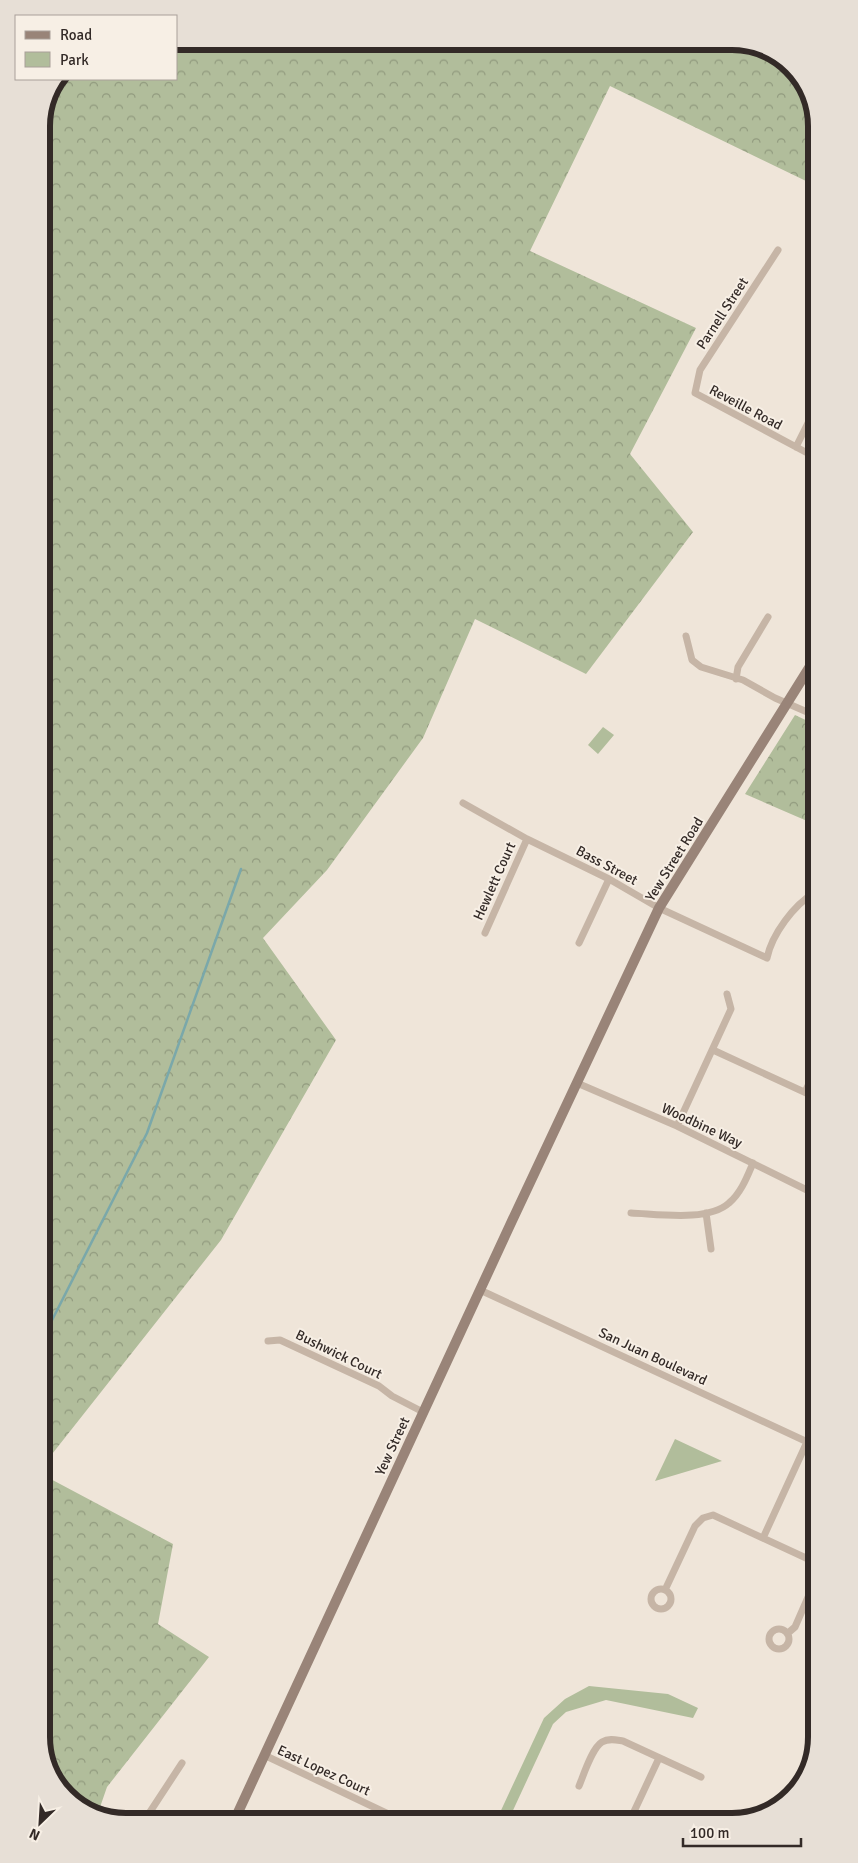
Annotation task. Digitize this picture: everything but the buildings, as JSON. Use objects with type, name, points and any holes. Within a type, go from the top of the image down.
[{"type":"street","name":"Parnell Street","points":[[695,394],[700,370],[778,250]]},
{"type":"street","name":"Reveille Road","points":[[695,394],[808,453]]},
{"type":"street","points":[[796,447],[808,423]]},
{"type":"street","points":[[736,679],[738,667],[768,617]]},
{"type":"street","points":[[686,636],[692,660],[701,667],[743,680],[775,698],[808,712]]},
{"type":"street","name":"Yew Street Road","points":[[577,1083],[659,908],[808,670]]},
{"type":"street","name":"Bass Street","points":[[463,803],[527,839],[609,879],[659,908],[767,958],[769,948],[784,924],[808,897]]},
{"type":"street","name":"Hewlett Court","points":[[485,933],[527,839]]},
{"type":"street","points":[[579,943],[609,879]]},
{"type":"street","points":[[677,1126],[731,1009],[728,994]]},
{"type":"street","points":[[713,1050],[808,1094]]},
{"type":"street","name":"Woodbine Way","points":[[577,1083],[677,1126],[808,1190]]},
{"type":"street","name":"Yew Street","points":[[238,1813],[577,1083]]},
{"type":"street","points":[[805,1092],[808,1086]]},
{"type":"street","points":[[631,1213],[693,1215],[724,1207],[736,1197],[746,1181],[753,1163]]},
{"type":"street","points":[[706,1213],[711,1249]]},
{"type":"street","name":"San Juan Boulevard","points":[[480,1290],[807,1442]]},
{"type":"street","name":"Bushwick Court","points":[[268,1341],[280,1340],[379,1386],[392,1396],[423,1412]]},
{"type":"street","points":[[763,1538],[807,1442]]},
{"type":"street","points":[[665,1590],[695,1526],[703,1518],[713,1515],[808,1560]]},
{"type":"street","points":[[788,1633],[794,1627],[808,1596]]},
{"type":"street","points":[[579,1786],[594,1750],[602,1742],[611,1739],[623,1741],[701,1777]]},
{"type":"street","name":"East Lopez Court","points":[[264,1756],[386,1813]]},
{"type":"street","points":[[633,1813],[659,1758]]},
{"type":"street","points":[[149,1813],[182,1763]]},
{"type":"green space","points":[[178,50],[737,50],[757,54],[770,60],[786,72],[804,101],[808,126],[808,178],[806,181],[610,86],[530,251],[696,328],[630,454],[693,532],[586,674],[475,619],[423,738],[327,870],[263,938],[336,1040],[221,1240],[50,1457],[50,121],[58,92],[66,80],[178,80]]},
{"type":"green space","points":[[795,715],[808,721],[808,821],[745,794]]},
{"type":"green space","points":[[603,727],[614,735],[598,754],[588,745]]},
{"type":"green space","points":[[675,1439],[722,1461],[655,1481]]},
{"type":"green space","points":[[50,1479],[173,1544],[158,1624],[209,1657],[107,1787],[100,1808],[92,1805],[69,1787],[58,1771],[51,1752]]},
{"type":"green space","points":[[589,1686],[668,1694],[698,1708],[693,1718],[606,1700],[566,1712],[553,1724],[512,1813],[500,1813],[544,1718],[565,1699]]},
{"type":"waterway","points":[[50,1324],[147,1133],[241,869]]}]
